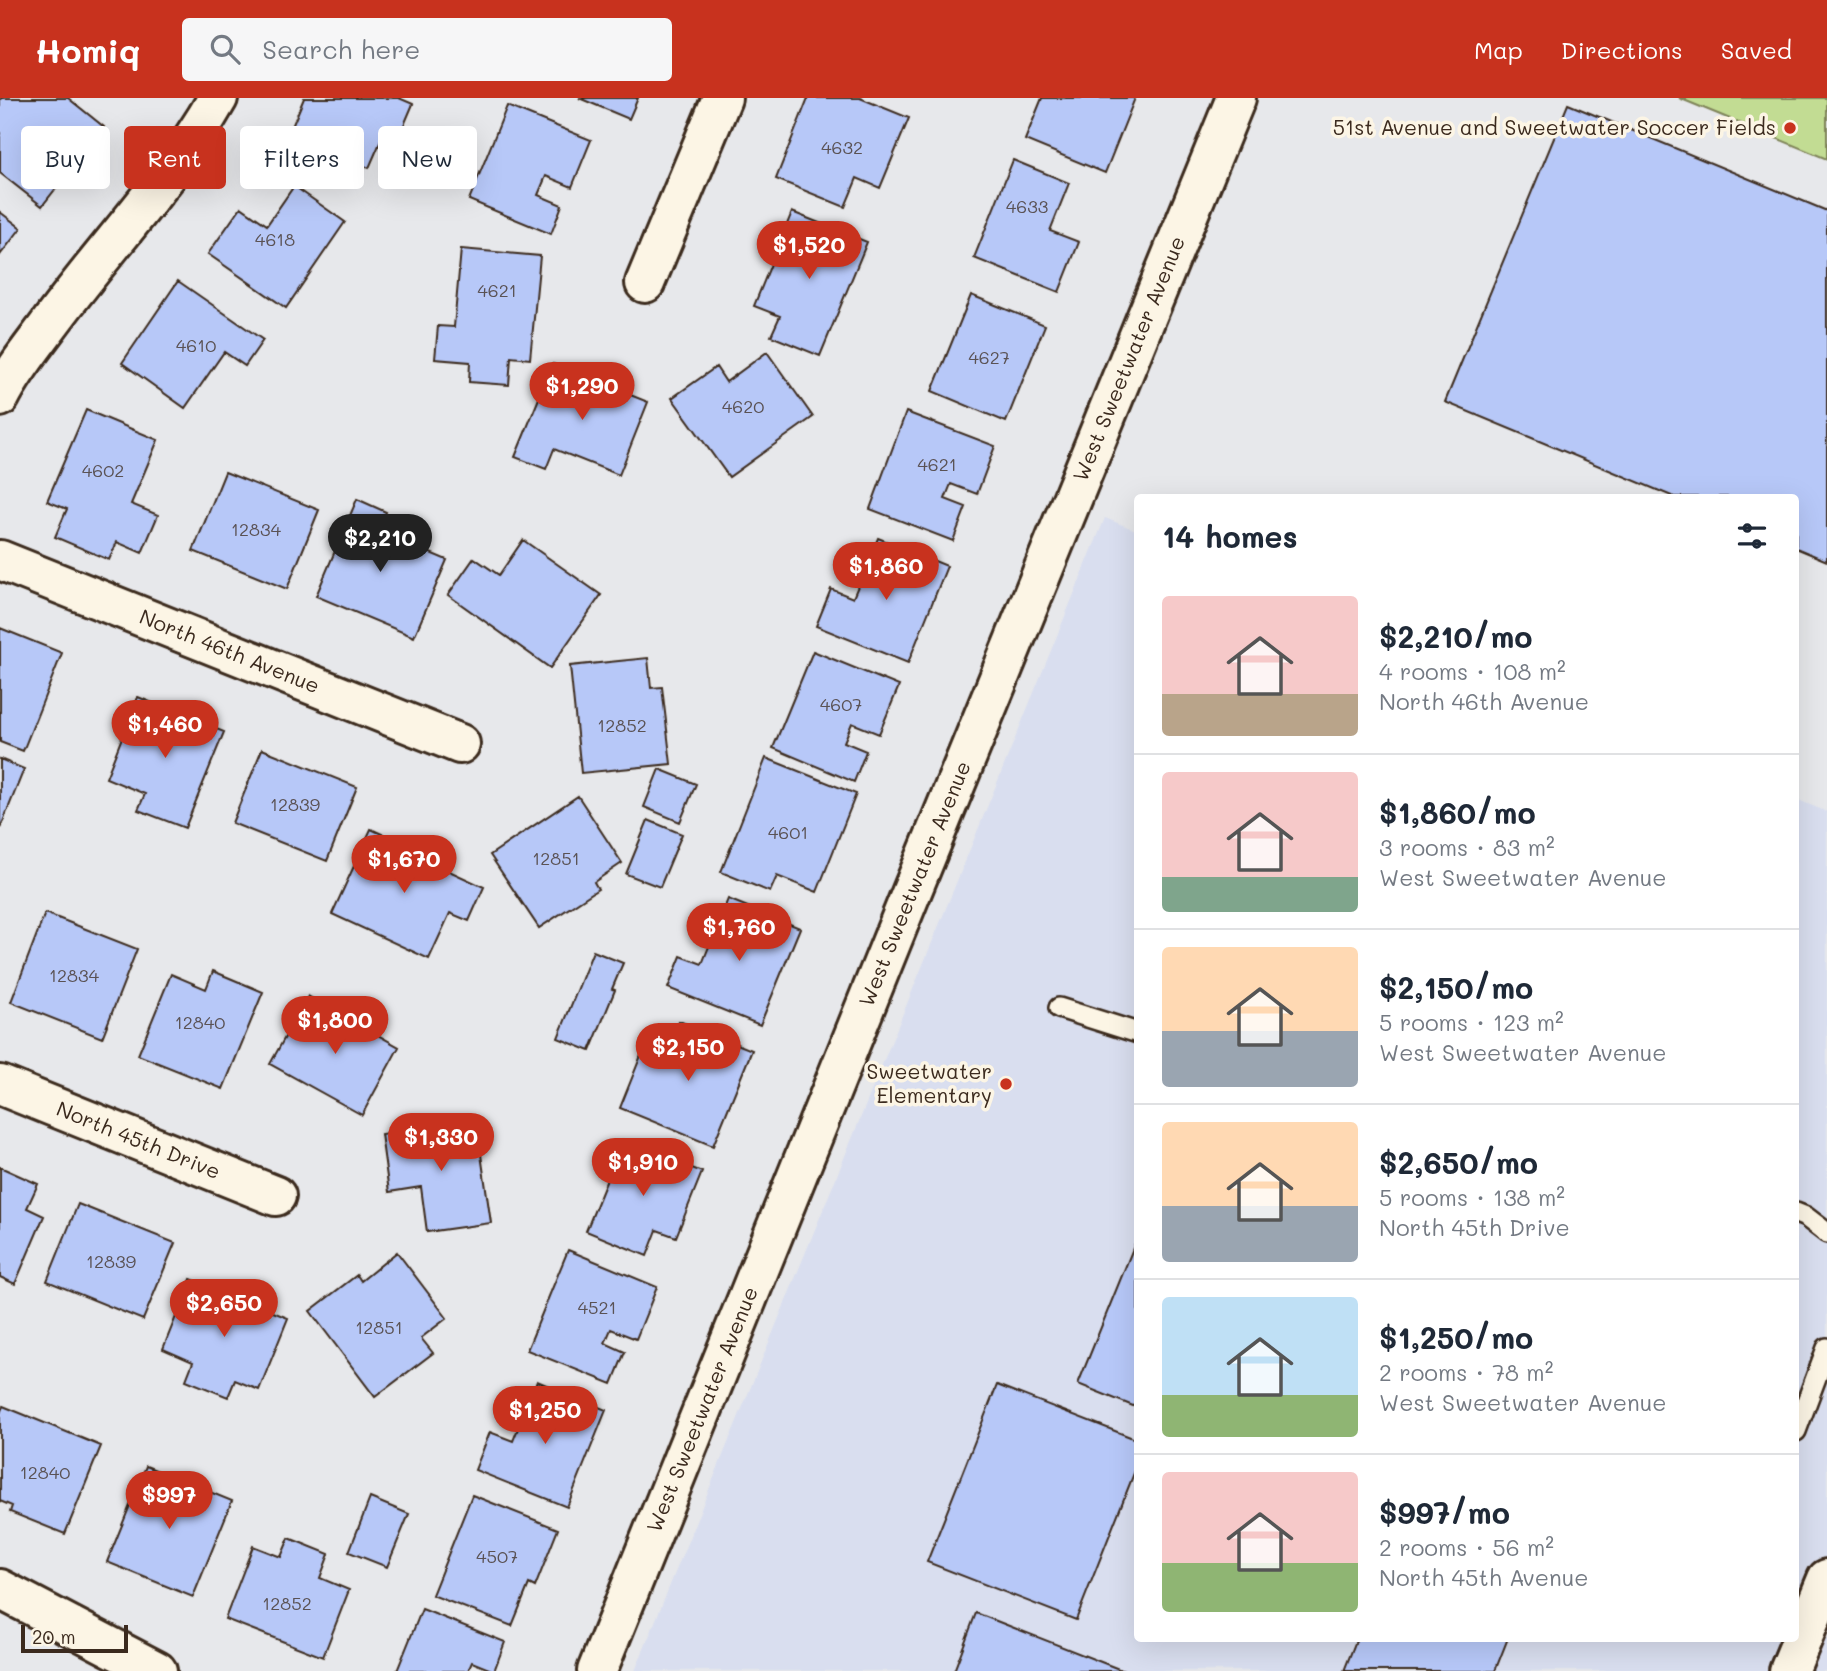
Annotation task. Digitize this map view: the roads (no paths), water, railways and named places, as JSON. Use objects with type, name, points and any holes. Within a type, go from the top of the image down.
[{"type":"street","points":[[0,397],[11,377],[62,307],[191,144],[218,98]]},
{"type":"street","points":[[645,283],[722,98]]},
{"type":"street","name":"West Sweetwater Avenue","points":[[597,1671],[1236,98]]},
{"type":"street","name":"North 46th Avenue","points":[[0,560],[460,744]]},
{"type":"street","name":"North 45th Drive","points":[[0,1085],[276,1196]]},
{"type":"street","points":[[1790,1671],[1827,1579]]},
{"type":"street","points":[[0,1589],[116,1661],[158,1671]]},
{"type":"lane","points":[[1059,1008],[1134,1032]]},
{"type":"lane","points":[[1799,1214],[1827,1233]]},
{"type":"lane","points":[[1799,1423],[1827,1348]]},
{"type":"place","name":"51st Avenue and Sweetwater Soccer Fields","points":[[1790,128]]},
{"type":"place","name":"Sweetwater Elementary","points":[[1006,1084]]}]
